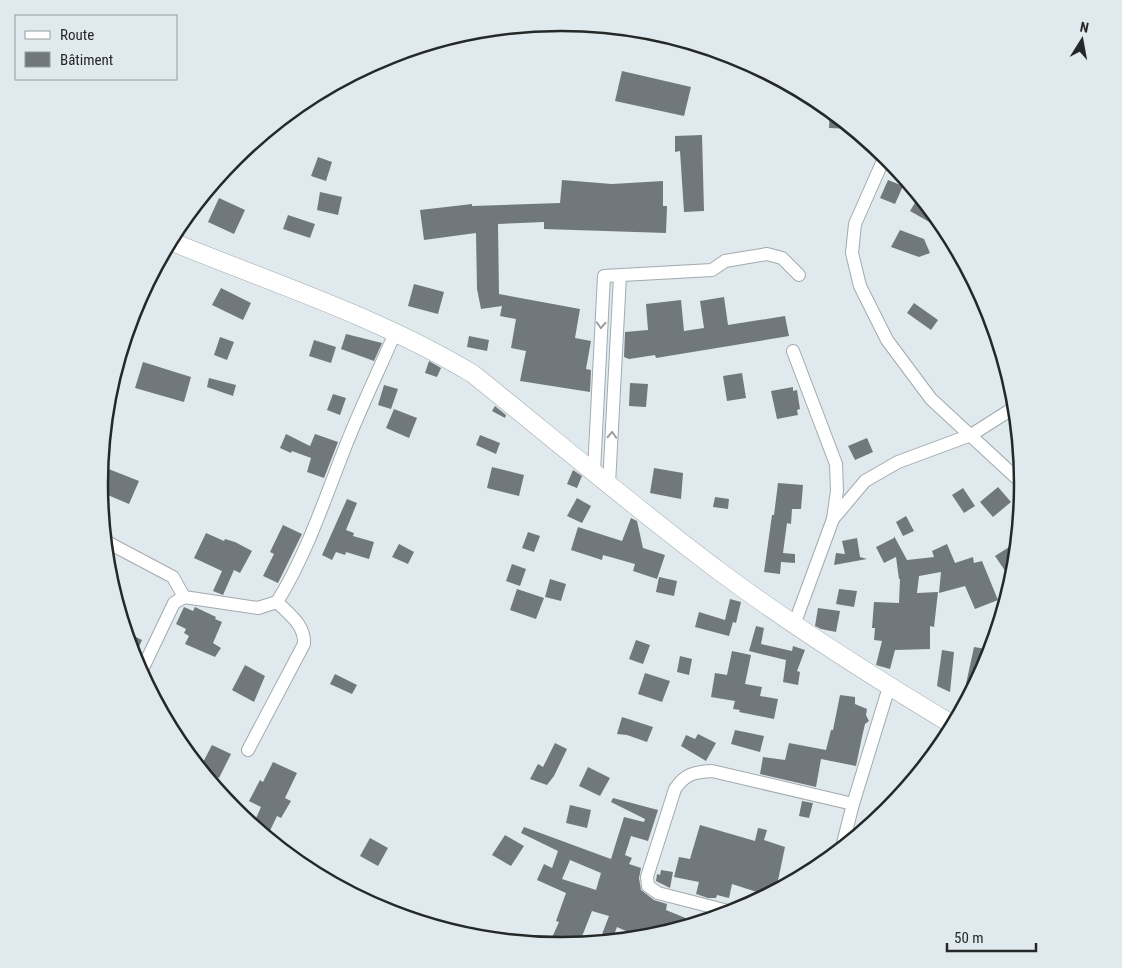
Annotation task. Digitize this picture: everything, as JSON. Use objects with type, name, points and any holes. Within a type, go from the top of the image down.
[{"type":"street","points":[[881,164],[855,224],[852,253],[860,286],[887,340],[931,398],[1014,475]]},
{"type":"street","points":[[178,244],[395,333],[445,357],[473,374],[669,534],[794,625],[946,721]]},
{"type":"street","points":[[594,471],[603,277],[605,275],[620,276],[712,270],[726,261],[767,254],[782,258],[800,275]]},
{"type":"street","points":[[609,484],[620,276]]},
{"type":"street","points":[[145,663],[174,602],[184,597],[258,608],[277,602],[286,588],[317,519],[395,333]]},
{"type":"street","points":[[792,351],[836,464],[837,491],[833,519],[794,625]]},
{"type":"street","points":[[833,519],[865,481],[898,462],[971,435],[1008,412]]},
{"type":"street","points":[[112,545],[173,577],[184,597]]},
{"type":"street","points":[[248,750],[304,644],[304,634],[299,624],[277,602]]},
{"type":"street","points":[[845,837],[890,687]]},
{"type":"street","points":[[718,908],[658,893],[648,886],[647,878],[676,789],[682,779],[694,772],[712,771],[853,804]]},
{"type":"building","points":[[622,71],[691,87],[684,116],[615,101]]},
{"type":"building","points":[[829,120],[841,129],[829,128]]},
{"type":"building","points":[[702,135],[704,211],[684,212],[680,151],[675,152],[675,136]]},
{"type":"building","points":[[318,157],[332,162],[326,181],[311,176]]},
{"type":"building","points":[[562,180],[612,184],[663,181],[663,206],[667,206],[666,233],[544,229],[544,222],[498,224],[499,294],[580,309],[575,338],[591,341],[586,369],[591,370],[590,392],[520,381],[526,351],[511,348],[516,319],[500,316],[502,306],[481,309],[477,289],[476,233],[424,240],[420,210],[472,204],[472,206],[560,203]]},
{"type":"building","points":[[888,180],[903,187],[895,204],[880,198]]},
{"type":"building","points":[[320,192],[342,197],[338,215],[317,210]]},
{"type":"building","points":[[219,198],[245,210],[234,234],[208,222]]},
{"type":"building","points":[[915,202],[930,223],[910,211]]},
{"type":"building","points":[[288,215],[315,224],[310,238],[283,229]]},
{"type":"building","points":[[900,230],[924,239],[930,253],[919,257],[891,247]]},
{"type":"building","points":[[414,284],[444,292],[438,314],[408,306]]},
{"type":"building","points":[[221,288],[251,303],[243,320],[212,305]]},
{"type":"building","points":[[724,297],[728,325],[785,316],[789,336],[656,358],[655,355],[629,359],[624,357],[625,332],[648,330],[646,304],[681,300],[684,331],[704,328],[700,301]]},
{"type":"building","points":[[914,303],[938,320],[931,330],[907,313]]},
{"type":"building","points":[[346,334],[382,343],[374,361],[341,349]]},
{"type":"building","points":[[469,336],[489,340],[487,351],[467,347]]},
{"type":"building","points":[[220,337],[234,342],[227,360],[214,355]]},
{"type":"building","points":[[314,340],[336,347],[331,363],[309,356]]},
{"type":"building","points":[[429,361],[441,368],[437,377],[425,373]]},
{"type":"building","points":[[143,362],[191,377],[184,402],[135,388]]},
{"type":"building","points":[[742,373],[746,398],[727,401],[723,376]]},
{"type":"building","points":[[209,378],[236,385],[233,396],[207,387]]},
{"type":"building","points":[[630,383],[648,384],[646,407],[629,406]]},
{"type":"building","points":[[384,385],[398,389],[391,409],[378,405]]},
{"type":"building","points":[[793,387],[793,391],[797,390],[800,409],[797,410],[798,415],[777,419],[771,391]]},
{"type":"building","points":[[333,394],[346,398],[340,415],[327,410]]},
{"type":"building","points":[[495,406],[506,415],[505,418],[492,411]]},
{"type":"building","points":[[394,409],[417,418],[409,438],[386,428]]},
{"type":"building","points":[[286,434],[310,446],[315,434],[338,442],[324,478],[307,472],[311,458],[280,448]]},
{"type":"building","points":[[480,435],[500,443],[496,454],[476,445]]},
{"type":"building","points":[[867,438],[873,452],[855,460],[848,446]]},
{"type":"building","points":[[492,467],[524,475],[519,496],[487,488]]},
{"type":"building","points":[[654,468],[683,473],[681,499],[650,493]]},
{"type":"building","points":[[109,469],[139,481],[129,504],[108,495]]},
{"type":"building","points":[[573,470],[582,476],[577,488],[567,484]]},
{"type":"building","points":[[778,483],[803,485],[801,509],[792,509],[791,524],[787,523],[783,553],[795,554],[795,563],[781,562],[780,574],[764,572]]},
{"type":"building","points":[[998,487],[1011,502],[993,517],[980,502]]},
{"type":"building","points":[[963,488],[975,506],[964,513],[952,495]]},
{"type":"building","points":[[715,497],[729,499],[728,509],[713,507]]},
{"type":"building","points":[[577,498],[591,506],[582,523],[567,516]]},
{"type":"building","points":[[347,499],[357,503],[346,530],[354,533],[353,536],[374,542],[369,559],[346,552],[345,555],[336,552],[332,560],[322,555]]},
{"type":"building","points":[[906,516],[914,531],[903,536],[896,522]]},
{"type":"building","points":[[631,518],[637,521],[643,548],[665,555],[657,579],[633,571],[635,564],[603,555],[602,560],[571,550],[578,527],[622,541]]},
{"type":"building","points":[[283,525],[302,534],[278,583],[263,576],[274,554],[270,552]]},
{"type":"building","points":[[528,532],[540,536],[534,552],[522,548]]},
{"type":"building","points":[[206,533],[224,541],[225,539],[235,542],[252,551],[240,573],[234,570],[223,595],[213,591],[222,571],[194,558]]},
{"type":"building","points":[[894,536],[907,560],[934,557],[932,551],[947,544],[955,563],[973,557],[974,563],[982,561],[998,600],[975,609],[965,586],[939,593],[941,572],[919,576],[917,593],[938,592],[934,627],[930,626],[930,649],[895,650],[890,669],[876,665],[882,641],[874,640],[875,628],[872,628],[874,602],[899,603],[900,579],[896,557],[884,563],[876,547],[894,538]]},
{"type":"building","points":[[857,538],[860,557],[867,559],[834,565],[836,553],[845,554],[842,541]]},
{"type":"building","points":[[399,544],[414,552],[408,564],[392,557]]},
{"type":"building","points":[[1009,547],[1005,571],[995,556]]},
{"type":"building","points":[[512,564],[526,569],[520,586],[506,581]]},
{"type":"building","points":[[659,577],[677,581],[674,596],[656,592]]},
{"type":"building","points":[[550,579],[566,584],[561,601],[545,597]]},
{"type":"building","points":[[517,589],[544,598],[536,619],[510,610]]},
{"type":"building","points":[[839,589],[857,591],[854,607],[836,604]]},
{"type":"building","points":[[730,599],[741,602],[736,623],[733,622],[729,636],[695,627],[699,612],[725,620]]},
{"type":"building","points":[[184,607],[193,611],[195,607],[222,622],[213,643],[221,648],[215,657],[185,644],[189,636],[184,633],[186,629],[176,624]]},
{"type":"building","points":[[818,608],[840,611],[836,632],[815,626]]},
{"type":"building","points":[[756,626],[764,628],[761,644],[792,651],[793,646],[805,650],[797,671],[800,672],[798,685],[783,682],[786,660],[749,651]]},
{"type":"building","points":[[135,636],[142,640],[139,647]]},
{"type":"building","points":[[636,640],[650,645],[643,664],[629,659]]},
{"type":"building","points":[[974,647],[982,648],[967,684]]},
{"type":"building","points":[[942,650],[954,652],[950,692],[937,686]]},
{"type":"building","points":[[732,651],[751,655],[745,684],[762,687],[760,696],[778,699],[774,719],[739,712],[740,710],[733,709],[735,701],[711,697],[715,673],[727,675]]},
{"type":"building","points":[[680,656],[692,659],[689,675],[677,672]]},
{"type":"building","points":[[245,665],[265,676],[254,702],[232,690]]},
{"type":"building","points":[[645,673],[670,681],[662,702],[638,694]]},
{"type":"building","points":[[335,674],[357,685],[352,694],[330,684]]},
{"type":"building","points":[[840,695],[855,697],[855,704],[867,709],[866,715],[869,721],[865,724],[856,766],[821,759],[816,787],[760,774],[763,757],[785,760],[789,743],[826,750],[831,730],[833,730]]},
{"type":"building","points":[[622,717],[653,727],[647,742],[627,735],[617,734]]},
{"type":"building","points":[[735,730],[764,736],[760,752],[731,744]]},
{"type":"building","points":[[698,734],[716,743],[706,761],[681,746],[686,735],[695,739]]},
{"type":"building","points":[[555,743],[567,749],[554,776],[547,785],[530,779],[538,764],[543,767]]},
{"type":"building","points":[[212,745],[231,754],[219,778],[203,762]]},
{"type":"building","points":[[273,762],[297,773],[285,798],[291,801],[281,818],[277,816],[270,831],[256,818],[261,807],[249,801],[260,780],[263,782]]},
{"type":"building","points":[[588,767],[610,778],[600,796],[579,786]]},
{"type":"building","points":[[613,798],[658,810],[648,841],[631,836],[625,855],[632,858],[629,864],[641,868],[639,878],[641,890],[654,900],[667,904],[666,910],[687,919],[627,932],[617,927],[614,934],[602,935],[609,916],[592,911],[582,936],[552,937],[559,922],[556,921],[566,893],[537,880],[544,864],[552,868],[558,851],[521,833],[524,827],[611,859],[624,817],[644,822],[645,819],[611,802]],"holes":[[[570,860],[601,873],[596,890],[562,879]]]},
{"type":"building","points":[[802,801],[813,803],[809,818],[799,816]]},
{"type":"building","points":[[570,805],[591,810],[587,828],[566,823]]},
{"type":"building","points":[[700,825],[755,841],[758,828],[767,830],[764,840],[785,847],[778,881],[757,892],[732,884],[729,898],[717,895],[716,898],[708,898],[696,894],[699,882],[674,877],[679,857],[690,859]]},
{"type":"building","points":[[505,835],[524,846],[511,866],[492,855]]},
{"type":"building","points":[[370,838],[388,848],[378,866],[360,856]]},
{"type":"building","points":[[661,870],[673,872],[670,888],[656,881],[657,874],[660,875]]}]
